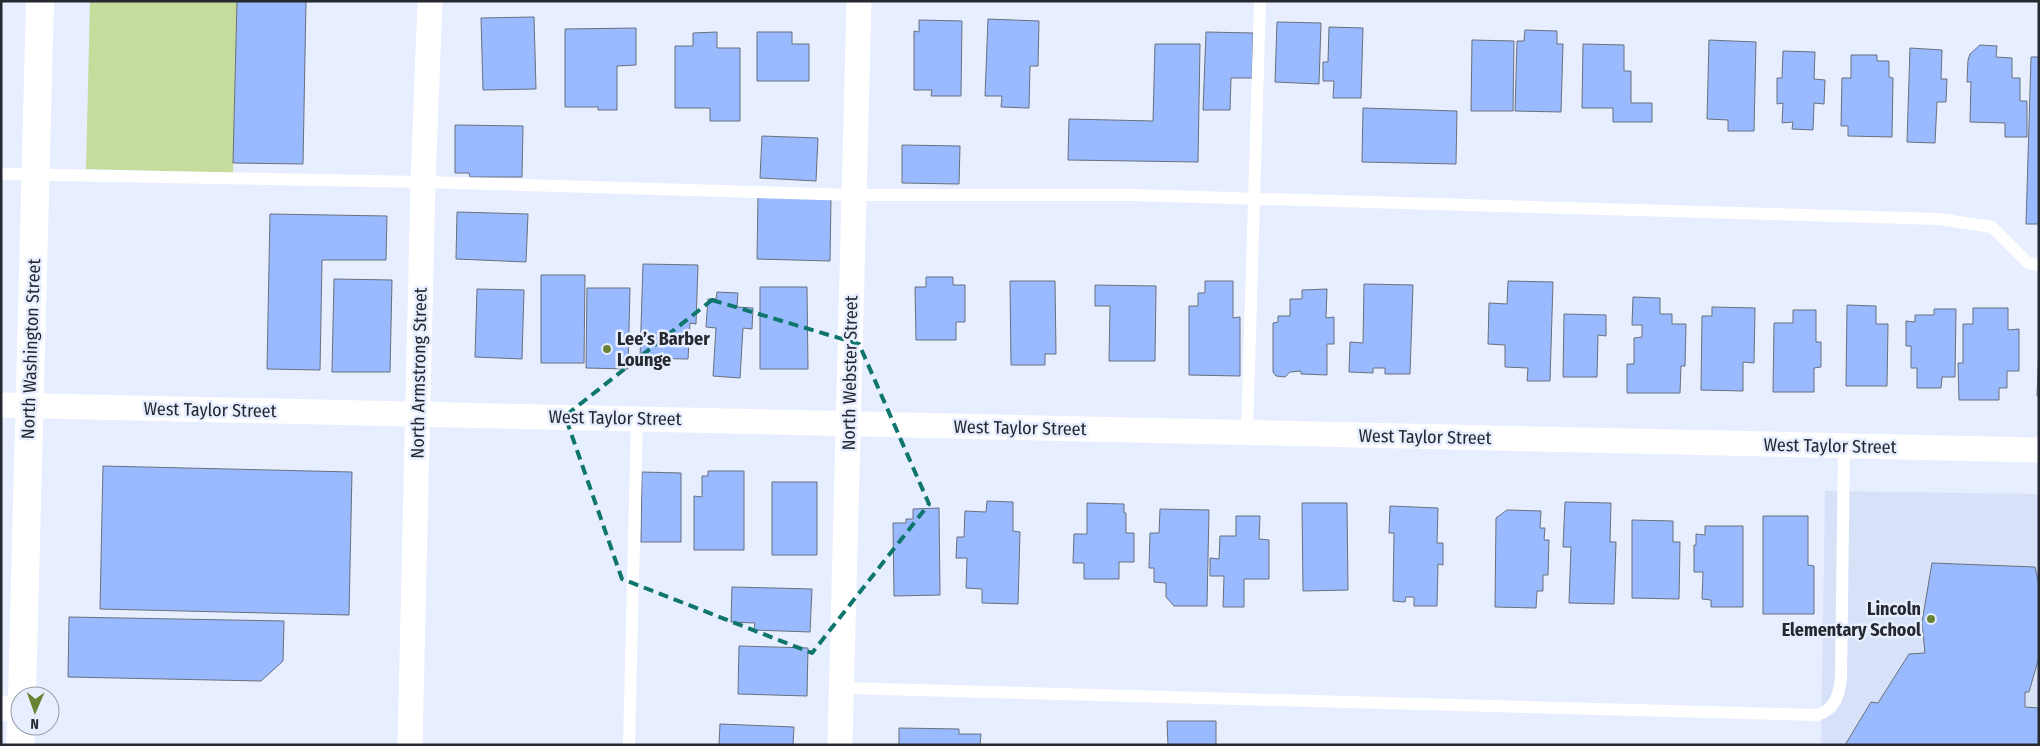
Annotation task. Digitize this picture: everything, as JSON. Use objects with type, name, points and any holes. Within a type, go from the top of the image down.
[{"type":"main road","name":"North Washington Street","points":[[22,686],[40,1]]},
{"type":"street","name":"North Armstrong Street","points":[[410,745],[423,182],[430,1]]},
{"type":"street","name":"North Webster Street","points":[[840,745],[843,688],[859,1]]},
{"type":"street","name":"West Taylor Street","points":[[1,405],[2039,450]]},
{"type":"lane","points":[[1247,433],[1260,1]]},
{"type":"lane","points":[[1,174],[423,182],[855,195],[1133,195],[1939,219],[1992,227],[2028,264],[2039,265]]},
{"type":"lane","points":[[630,745],[637,419]]},
{"type":"lane","points":[[843,688],[1818,714],[1826,712],[1831,708],[1837,696],[1841,678],[1844,446]]},
{"type":"highlighted area","points":[[712,300],[859,344],[929,504],[812,653],[622,579],[565,416]]},
{"type":"shaded area","name":"Lincoln Elementary School","points":[[1825,491],[2039,494],[2039,745],[1821,745]]},
{"type":"green space","points":[[90,1],[237,1],[233,173],[86,169]]},
{"type":"building","points":[[237,1],[306,1],[303,164],[233,163]]},
{"type":"building","points":[[534,17],[536,89],[483,90],[481,18]]},
{"type":"building","points":[[988,19],[1039,21],[1038,66],[1030,66],[1029,108],[1001,107],[1002,96],[985,96]]},
{"type":"building","points":[[919,20],[962,21],[961,96],[931,96],[932,90],[914,90],[914,31],[919,32]]},
{"type":"building","points":[[1277,22],[1321,23],[1319,84],[1275,82]]},
{"type":"building","points":[[1329,27],[1363,28],[1361,98],[1333,98],[1334,81],[1323,81],[1323,62],[1328,62]]},
{"type":"building","points":[[636,28],[636,65],[617,66],[617,110],[598,110],[598,107],[565,107],[565,29]]},
{"type":"building","points":[[1525,30],[1557,31],[1557,44],[1563,44],[1561,112],[1515,111],[1517,41],[1524,41]]},
{"type":"building","points":[[717,32],[717,48],[740,48],[740,121],[710,121],[710,108],[675,108],[675,46],[693,46],[693,33]]},
{"type":"building","points":[[757,32],[792,32],[792,44],[809,44],[809,81],[757,81]]},
{"type":"building","points":[[1206,32],[1253,33],[1252,78],[1231,78],[1230,110],[1203,110]]},
{"type":"building","points":[[1472,40],[1514,41],[1513,111],[1471,111]]},
{"type":"building","points":[[1709,40],[1756,42],[1754,131],[1728,131],[1728,120],[1707,119]]},
{"type":"building","points":[[1155,44],[1200,44],[1198,162],[1068,160],[1069,119],[1153,121]]},
{"type":"building","points":[[1583,44],[1624,45],[1624,71],[1631,71],[1631,103],[1652,103],[1652,122],[1613,122],[1613,108],[1582,108]]},
{"type":"building","points":[[1980,45],[1997,46],[1996,57],[2012,58],[2012,78],[2020,78],[2020,101],[2027,101],[2027,137],[2005,137],[2005,123],[1970,122],[1971,82],[1967,82],[1968,60],[1970,54]]},
{"type":"building","points":[[1910,48],[1942,50],[1941,79],[1947,79],[1946,102],[1937,102],[1935,143],[1907,142]]},
{"type":"building","points":[[1783,51],[1815,52],[1814,79],[1825,80],[1824,104],[1814,103],[1813,130],[1792,129],[1793,122],[1782,123],[1783,103],[1777,104],[1777,78],[1782,78]]},
{"type":"building","points":[[1851,55],[1877,55],[1877,61],[1889,61],[1889,77],[1893,78],[1892,137],[1848,136],[1848,126],[1841,126],[1842,78],[1851,78]]},
{"type":"building","points":[[2031,57],[2039,57],[2039,224],[2026,224]]},
{"type":"building","points":[[1363,108],[1457,111],[1456,164],[1362,162]]},
{"type":"building","points":[[455,125],[523,126],[522,177],[470,177],[469,173],[455,173]]},
{"type":"building","points":[[762,136],[818,138],[816,181],[760,178]]},
{"type":"building","points":[[902,145],[960,146],[959,184],[902,183]]},
{"type":"building","points":[[758,195],[831,197],[830,261],[757,259]]},
{"type":"building","points":[[457,212],[528,214],[526,262],[456,259]]},
{"type":"building","points":[[270,214],[387,216],[386,260],[322,260],[320,370],[267,369]]},
{"type":"building","points":[[643,264],[698,265],[696,324],[690,323],[688,359],[640,358]]},
{"type":"building","points":[[541,275],[585,275],[584,363],[541,363]]},
{"type":"building","points":[[926,277],[953,277],[953,285],[965,285],[965,322],[956,322],[956,340],[916,340],[915,287],[926,287]]},
{"type":"building","points":[[334,279],[392,280],[390,372],[332,372]]},
{"type":"building","points":[[1010,281],[1055,281],[1056,354],[1045,354],[1045,365],[1011,365]]},
{"type":"building","points":[[1205,281],[1233,281],[1233,318],[1240,317],[1240,376],[1189,375],[1189,306],[1198,306],[1198,293],[1205,293]]},
{"type":"building","points":[[1508,281],[1553,282],[1550,381],[1527,381],[1528,368],[1505,367],[1505,345],[1488,344],[1489,303],[1507,304]]},
{"type":"building","points":[[1364,284],[1413,285],[1410,374],[1385,374],[1385,368],[1373,368],[1373,373],[1349,372],[1350,342],[1363,343]]},
{"type":"building","points":[[1095,285],[1156,286],[1155,361],[1109,361],[1110,306],[1095,306]]},
{"type":"building","points":[[760,287],[807,287],[808,369],[760,369]]},
{"type":"building","points":[[587,288],[630,288],[628,369],[586,368]]},
{"type":"building","points":[[477,289],[524,290],[522,359],[475,357]]},
{"type":"building","points":[[1327,289],[1326,318],[1334,317],[1334,344],[1327,344],[1327,375],[1301,374],[1301,371],[1290,372],[1285,377],[1276,376],[1273,372],[1273,323],[1278,322],[1278,316],[1290,316],[1290,299],[1302,299],[1302,290]]},
{"type":"building","points":[[717,292],[738,293],[737,307],[753,308],[752,329],[743,328],[740,378],[713,376],[716,328],[706,327],[708,299],[716,299]]},
{"type":"building","points":[[1633,297],[1660,298],[1660,314],[1672,314],[1672,324],[1686,324],[1685,366],[1681,366],[1680,393],[1627,393],[1627,364],[1634,364],[1634,338],[1642,337],[1642,325],[1632,325]]},
{"type":"building","points":[[1847,305],[1876,306],[1876,324],[1888,324],[1887,386],[1846,386]]},
{"type":"building","points":[[1712,307],[1755,308],[1754,363],[1743,362],[1743,391],[1701,390],[1702,316],[1712,316]]},
{"type":"building","points":[[1973,308],[2008,308],[2008,330],[2019,329],[2019,371],[2007,371],[2007,388],[1999,388],[1999,400],[1959,400],[1958,363],[1963,363],[1963,324],[1973,324]]},
{"type":"building","points":[[1934,309],[1956,309],[1955,377],[1942,377],[1941,388],[1917,388],[1917,368],[1911,368],[1911,346],[1906,346],[1906,321],[1915,322],[1915,315],[1934,315]]},
{"type":"building","points":[[1793,310],[1816,310],[1816,342],[1821,342],[1821,367],[1814,368],[1814,392],[1773,392],[1774,323],[1793,323]]},
{"type":"building","points":[[1564,314],[1606,315],[1606,336],[1598,335],[1597,377],[1563,377]]},
{"type":"building","points":[[2039,345],[2039,396],[2037,396]]},
{"type":"building","points":[[103,466],[352,472],[349,615],[100,609]]},
{"type":"building","points":[[708,471],[744,471],[744,550],[694,550],[694,496],[702,497],[702,476],[708,476]]},
{"type":"building","points":[[642,472],[681,473],[681,542],[641,542]]},
{"type":"building","points":[[772,482],[817,482],[817,555],[772,555]]},
{"type":"building","points":[[987,501],[1013,502],[1013,531],[1020,532],[1018,604],[982,603],[982,589],[966,588],[967,558],[956,558],[957,537],[964,537],[965,511],[986,512]]},
{"type":"building","points":[[1565,502],[1611,503],[1610,542],[1616,542],[1614,604],[1569,603],[1571,547],[1563,547]]},
{"type":"building","points":[[1087,503],[1124,504],[1126,533],[1134,533],[1134,562],[1119,562],[1119,579],[1084,579],[1084,563],[1073,563],[1074,534],[1087,534]]},
{"type":"building","points":[[1302,503],[1347,503],[1348,590],[1303,591]]},
{"type":"building","points":[[1390,506],[1438,508],[1437,543],[1443,543],[1443,565],[1438,564],[1437,606],[1414,606],[1414,597],[1406,597],[1405,602],[1393,601],[1394,533],[1389,533]]},
{"type":"building","points":[[939,508],[940,595],[894,596],[893,523],[906,523],[906,519],[913,519],[913,509]]},
{"type":"building","points":[[1160,509],[1209,510],[1207,606],[1174,606],[1166,597],[1166,583],[1154,582],[1154,568],[1149,568],[1150,533],[1159,533]]},
{"type":"building","points":[[1507,510],[1541,511],[1540,528],[1545,528],[1544,540],[1549,540],[1548,575],[1543,575],[1543,591],[1537,591],[1536,608],[1495,607],[1496,518]]},
{"type":"building","points":[[1236,516],[1260,516],[1259,539],[1269,540],[1269,579],[1244,579],[1244,607],[1223,607],[1224,576],[1210,576],[1210,558],[1219,559],[1220,536],[1236,536]]},
{"type":"building","points":[[1763,516],[1808,516],[1808,565],[1814,566],[1814,614],[1763,614]]},
{"type":"building","points":[[1632,520],[1673,521],[1673,542],[1680,542],[1679,599],[1632,598]]},
{"type":"building","points":[[1705,526],[1743,526],[1743,607],[1711,607],[1711,600],[1702,599],[1703,572],[1694,572],[1694,545],[1696,545],[1696,534],[1705,535]]},
{"type":"building","points":[[1932,563],[2035,567],[2039,585],[2039,657],[2029,692],[2025,692],[2025,707],[2039,708],[2039,745],[1845,745],[1871,702],[1878,703],[1909,654],[1925,653],[1922,622]]},
{"type":"building","points":[[732,587],[812,589],[810,632],[754,630],[755,623],[731,622]]},
{"type":"building","points":[[69,617],[284,621],[283,661],[261,681],[68,677]]},
{"type":"building","points":[[739,646],[808,648],[807,696],[738,694]]},
{"type":"building","points":[[1167,721],[1216,721],[1216,745],[1168,745]]},
{"type":"building","points":[[720,724],[794,727],[793,745],[719,745]]},
{"type":"building","points":[[899,728],[959,729],[959,734],[981,734],[980,745],[899,745]]},
{"type":"place","name":"Lee’s Barber Lounge","points":[[607,349]]},
{"type":"place","name":"Lincoln Elementary School","points":[[1931,619]]}]
